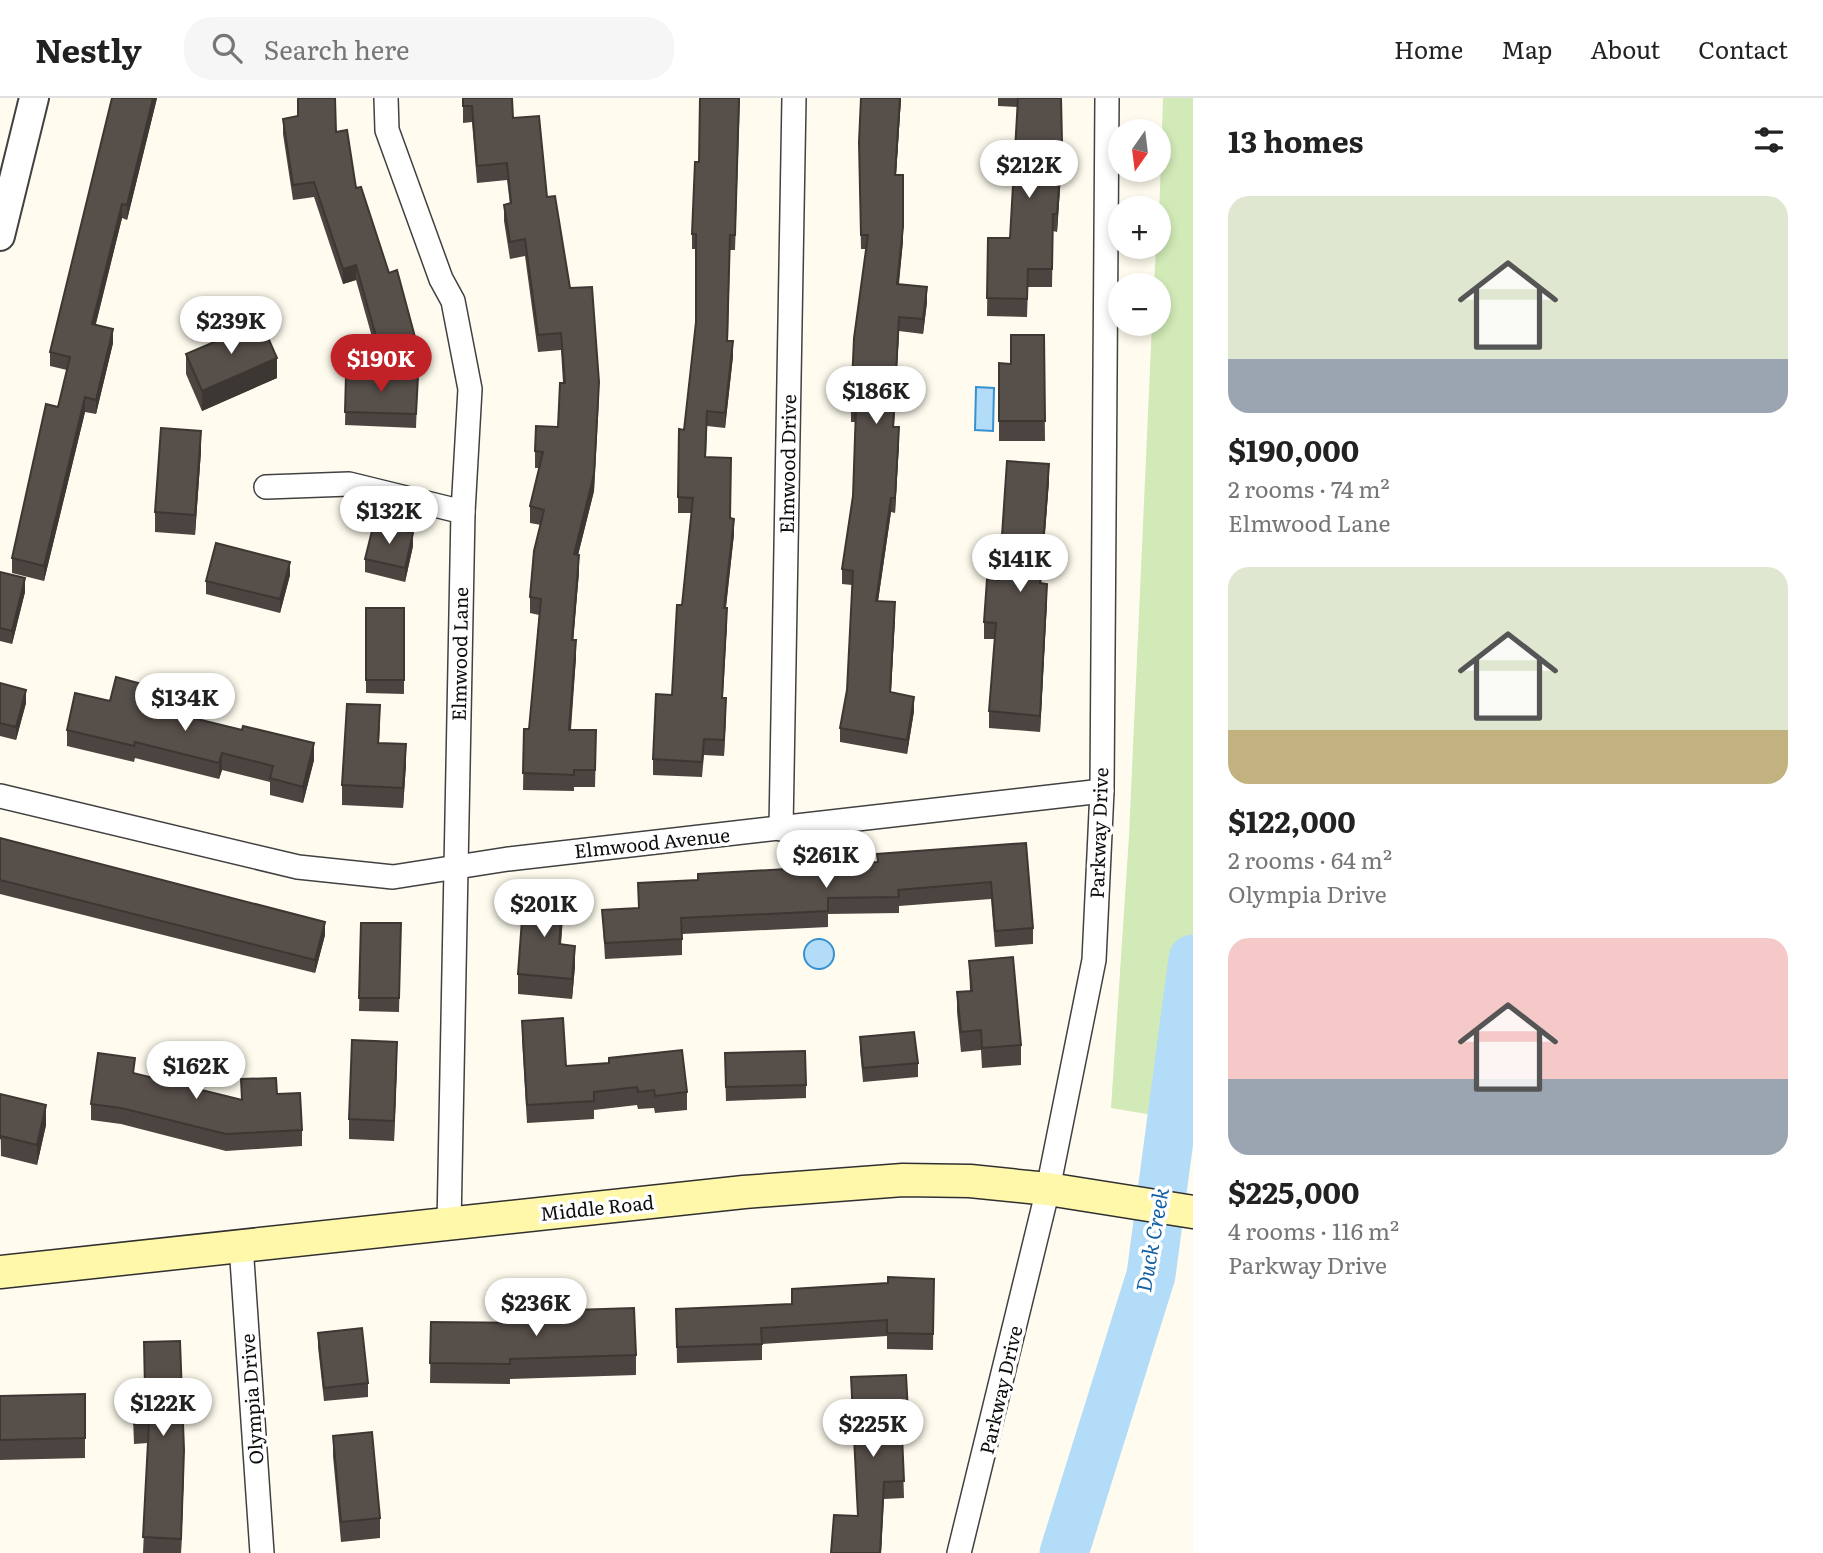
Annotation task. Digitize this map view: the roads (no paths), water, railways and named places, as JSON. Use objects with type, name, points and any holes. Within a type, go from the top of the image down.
[{"type":"main road","name":"Middle Road","points":[[0,1272],[744,1192],[903,1180],[970,1181],[1048,1189],[1193,1212]]},
{"type":"street","points":[[0,236],[34,98]]},
{"type":"street","name":"Elmwood Lane","points":[[386,98],[387,130],[441,279],[453,302],[470,389],[463,512],[449,1225]]},
{"type":"street","name":"Elmwood Drive","points":[[780,829],[794,98]]},
{"type":"street","name":"Parkway Drive","points":[[960,1553],[1048,1189],[1094,960],[1102,791],[1107,98]]},
{"type":"street","points":[[266,487],[349,484],[463,512]]},
{"type":"street","name":"Elmwood Avenue","points":[[0,796],[298,867],[393,877],[1102,791]]},
{"type":"street","name":"Olympia Drive","points":[[242,1245],[262,1553]]},
{"type":"water","points":[[976,387],[994,388],[993,431],[975,430]]},
{"type":"water","points":[[819,939],[825,940],[833,948],[833,960],[825,968],[819,969],[813,968],[805,960],[804,954],[805,948],[813,940]]},
{"type":"waterway","name":"Duck Creek","points":[[1064,1553],[1151,1275],[1193,959]]}]
